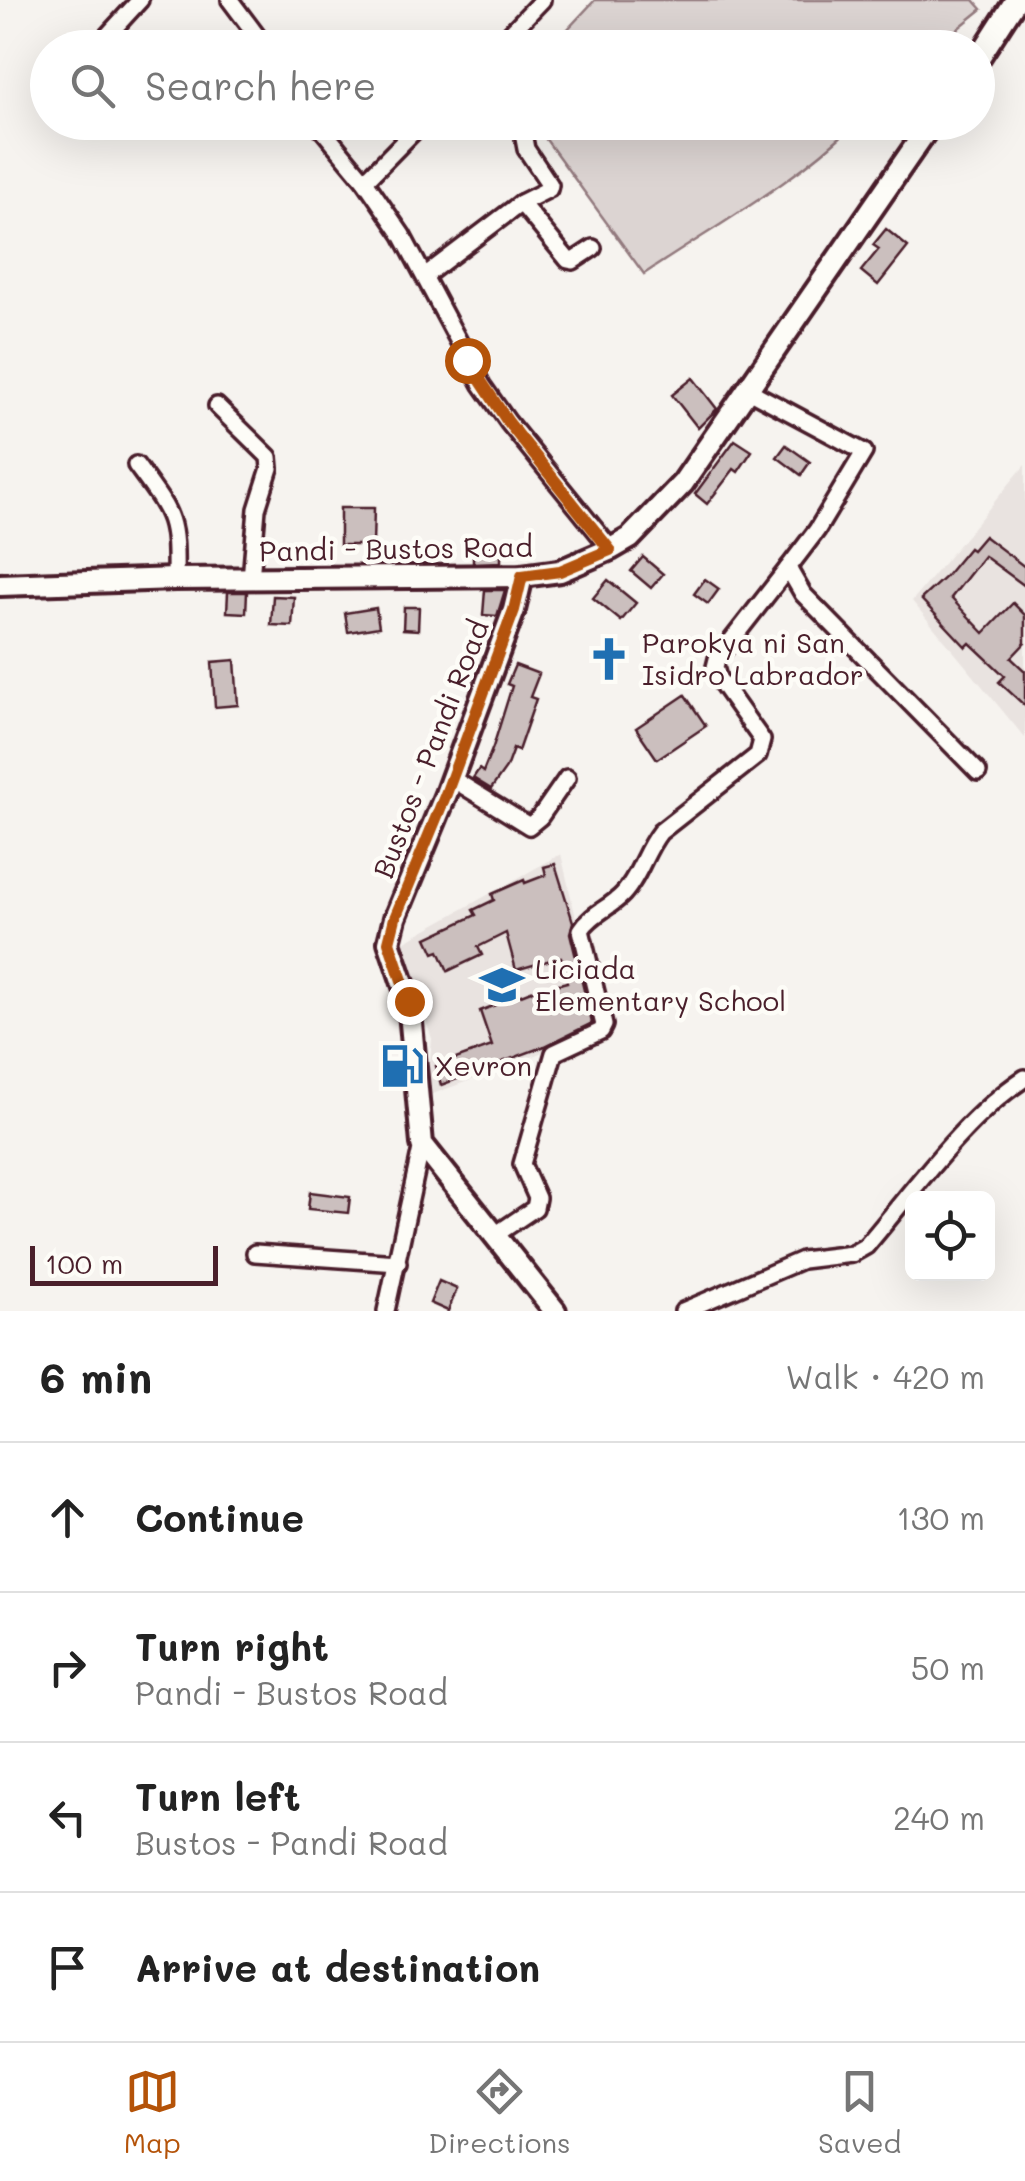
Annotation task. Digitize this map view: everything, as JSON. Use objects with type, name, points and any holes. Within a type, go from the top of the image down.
[{"type":"main road","points":[[995,32],[1016,0]]},
{"type":"main road","name":"Pandi - Bustos Road","points":[[0,585],[522,576],[560,571],[610,550],[630,538],[683,483],[920,140]]},
{"type":"main road","name":"Bustos - Pandi Road","points":[[422,1144],[409,1001],[389,942],[514,610],[522,576]]},
{"type":"main road","points":[[422,1144],[555,1311]]},
{"type":"street","points":[[112,30],[140,0]]},
{"type":"street","points":[[230,0],[252,30]]},
{"type":"street","points":[[513,30],[542,0]]},
{"type":"street","points":[[331,140],[366,181],[426,275],[482,385],[610,550]]},
{"type":"street","points":[[366,181],[406,140]]},
{"type":"street","points":[[426,275],[521,204],[549,189],[550,184],[526,149],[524,140]]},
{"type":"street","points":[[521,204],[568,260],[574,261],[593,248]]},
{"type":"street","points":[[495,1235],[535,1208],[537,1198],[522,1164],[554,1053],[604,1026],[581,930],[626,892],[648,847],[660,832],[758,755],[762,740],[718,678],[714,668],[717,659],[818,530],[864,452],[750,390]]},
{"type":"street","points":[[218,406],[268,457],[270,468],[257,509],[251,579]]},
{"type":"street","points":[[136,465],[174,524],[175,579]]},
{"type":"street","points":[[788,568],[802,594],[978,772]]},
{"type":"street","points":[[451,778],[529,826],[540,817],[567,778]]},
{"type":"street","points":[[683,1311],[802,1260],[852,1254],[866,1246],[967,1127],[1025,1078]]},
{"type":"street","points":[[386,1311],[422,1144]]},
{"type":"street","points":[[255,1253],[398,1262]]},
{"type":"shaded area","points":[[595,0],[974,0],[982,9],[956,30],[567,30]]},
{"type":"shaded area","points":[[546,140],[837,140],[781,184],[644,274]]},
{"type":"shaded area","points":[[1025,465],[1025,738],[912,601]]},
{"type":"shaded area","name":"Liciada Elementary School","points":[[561,854],[601,1026],[427,1096],[432,1039],[400,944]]},
{"type":"building","points":[[886,229],[908,247],[878,285],[861,271],[879,249],[873,245]]},
{"type":"building","points":[[693,378],[717,409],[698,428],[672,395]]},
{"type":"building","points":[[735,440],[752,451],[707,504],[695,494]]},
{"type":"building","points":[[786,445],[810,462],[801,475],[777,457]]},
{"type":"building","points":[[340,508],[374,508],[373,545],[340,545]]},
{"type":"building","points":[[984,536],[1025,567],[1025,586],[984,556],[951,598],[984,633],[1013,603],[1025,615],[1025,643],[1011,658],[1025,671],[1025,706],[999,682],[1005,676],[970,643],[966,647],[921,599]]},
{"type":"building","points":[[473,546],[501,546],[501,562],[473,563]]},
{"type":"building","points":[[643,557],[663,574],[651,588],[631,571]]},
{"type":"building","points":[[705,579],[719,589],[708,604],[694,594]]},
{"type":"building","points":[[608,580],[636,603],[621,621],[593,598]]},
{"type":"building","points":[[485,590],[505,590],[497,616],[483,615]]},
{"type":"building","points":[[228,592],[247,592],[246,613],[227,612]]},
{"type":"building","points":[[273,596],[294,597],[292,626],[271,625]]},
{"type":"building","points":[[404,607],[419,607],[418,630],[403,629]]},
{"type":"building","points":[[376,608],[379,627],[348,632],[345,613]]},
{"type":"building","points":[[235,660],[238,705],[215,707],[212,662]]},
{"type":"building","points":[[515,665],[539,674],[530,697],[536,699],[518,751],[513,749],[506,768],[491,789],[473,778],[479,769],[483,772],[493,747]]},
{"type":"building","points":[[685,695],[706,726],[657,759],[636,728]]},
{"type":"building","points":[[555,864],[573,922],[570,933],[592,1023],[545,1046],[441,1085],[436,1066],[492,1046],[480,1011],[567,982],[561,957],[516,970],[506,933],[478,947],[482,955],[448,971],[439,951],[434,953],[427,938],[476,915],[473,910],[494,900],[492,894],[546,875],[544,867]]},
{"type":"building","points":[[310,1192],[350,1197],[348,1213],[308,1209]]},
{"type":"building","points":[[439,1281],[457,1289],[448,1311],[430,1303]]},
{"type":"place","name":"Parokya ni San Isidro Labrador","points":[[609,659]]},
{"type":"place","name":"Liciada Elementary School","points":[[502,985]]},
{"type":"place","name":"Xevron","points":[[402,1066]]},
{"type":"route","points":[[409,1001],[389,942],[395,918],[446,794],[514,610],[522,576],[560,571],[610,550],[508,422],[467,360]]}]
